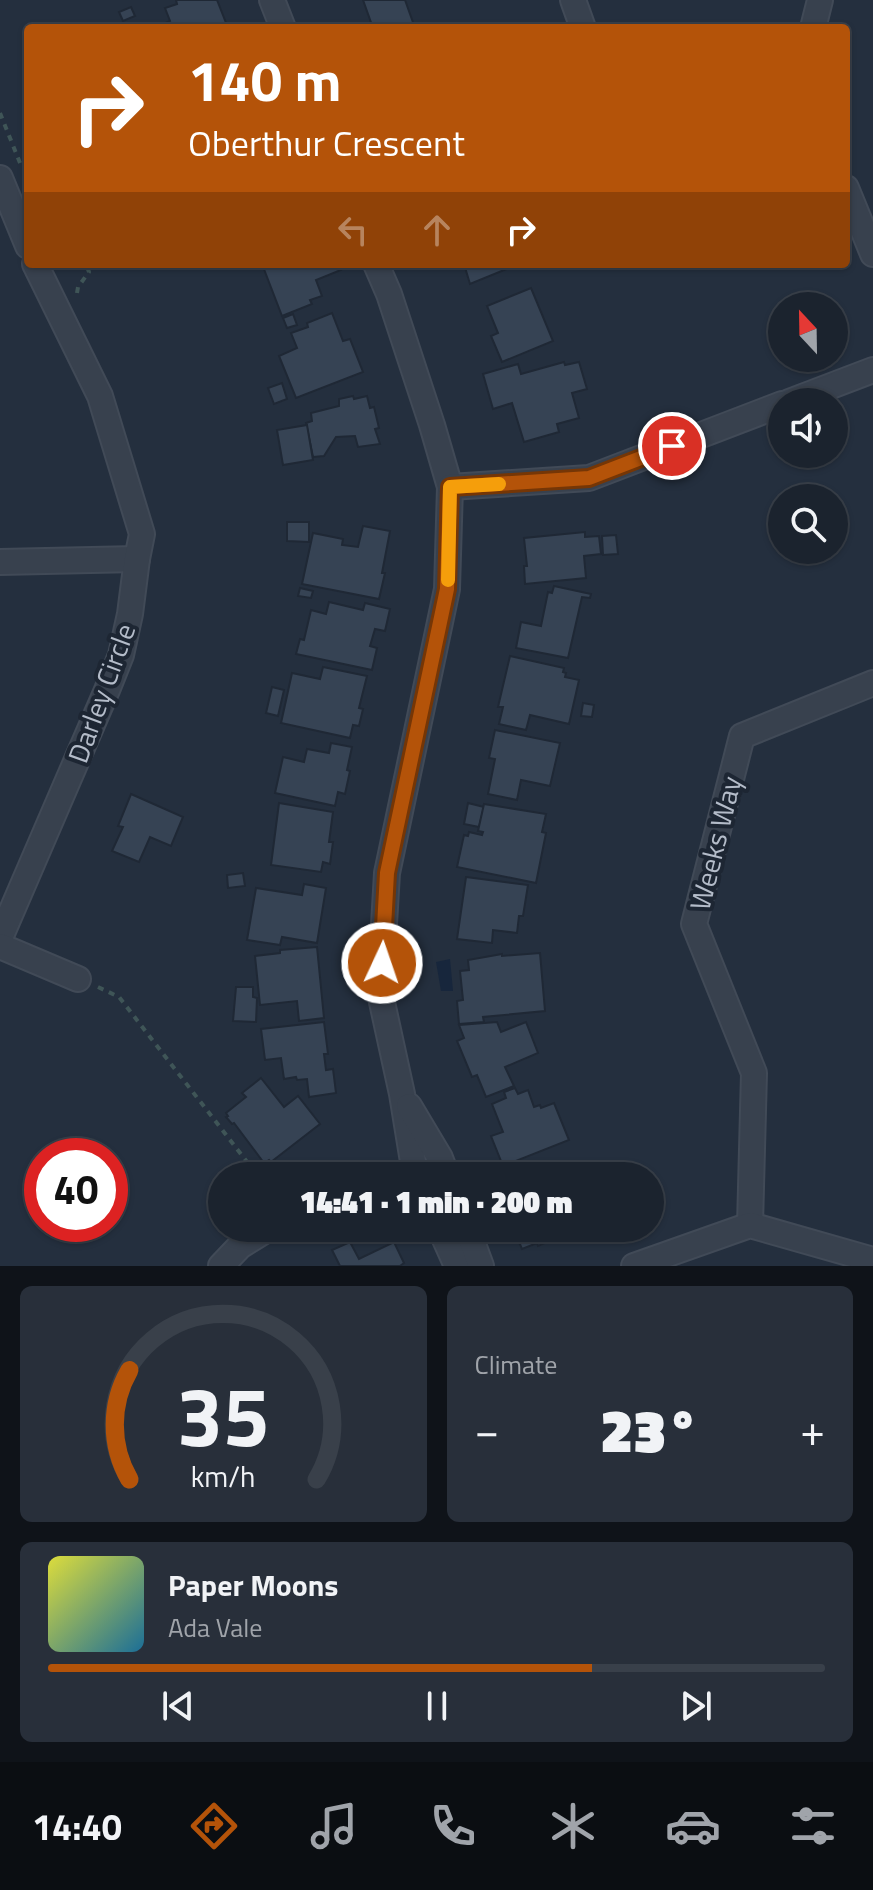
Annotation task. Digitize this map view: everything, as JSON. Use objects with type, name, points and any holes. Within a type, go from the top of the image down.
[{"type":"street","points":[[272,0],[281,24]]},
{"type":"street","points":[[573,0],[582,24]]},
{"type":"street","points":[[814,24],[820,0]]},
{"type":"street","name":"Darley Circle","points":[[11,174],[24,223]]},
{"type":"street","points":[[850,198],[873,254]]},
{"type":"street","name":"Darley Circle","points":[[0,938],[121,655],[142,534],[100,396],[38,268]]},
{"type":"street","points":[[378,268],[389,294],[450,487],[447,589],[387,873],[380,993],[402,1094],[408,1162]]},
{"type":"street","points":[[826,388],[873,370]]},
{"type":"street","points":[[450,487],[589,478],[768,409]]},
{"type":"street","points":[[0,562],[137,559]]},
{"type":"street","name":"Weeks Way","points":[[750,1225],[754,1073],[694,924],[742,736],[873,683]]},
{"type":"street","points":[[0,946],[78,979]]},
{"type":"street","points":[[402,1094],[440,1162]]},
{"type":"street","points":[[634,1266],[750,1225],[873,1260]]},
{"type":"street","points":[[221,1266],[246,1242]]},
{"type":"street","points":[[446,1242],[457,1266]]},
{"type":"street","points":[[472,1242],[481,1266]]},
{"type":"path","points":[[0,113],[11,174]]},
{"type":"path","points":[[78,979],[119,997],[247,1162]]},
{"type":"water","points":[[450,959],[453,991],[441,991],[436,962]]},
{"type":"building","points":[[176,0],[217,0],[226,24],[163,24],[170,21],[165,8],[177,4]]},
{"type":"building","points":[[363,0],[405,0],[414,24],[372,24]]},
{"type":"building","points":[[131,7],[135,16],[123,21],[119,12]]},
{"type":"building","points":[[264,268],[340,268],[316,280],[322,296],[310,300],[312,304],[282,316]]},
{"type":"building","points":[[465,268],[509,268],[470,284]]},
{"type":"building","points":[[531,288],[553,341],[502,362],[491,336],[498,333],[487,306]]},
{"type":"building","points":[[332,313],[343,341],[350,339],[363,372],[296,398],[279,356],[297,348],[291,333]]},
{"type":"building","points":[[293,314],[297,325],[287,328],[283,318]]},
{"type":"building","points":[[564,362],[565,365],[579,362],[587,389],[572,393],[579,418],[557,424],[559,432],[524,442],[512,403],[493,409],[483,374],[518,364],[521,374]]},
{"type":"building","points":[[282,383],[287,399],[274,404],[268,388]]},
{"type":"building","points":[[353,396],[354,399],[367,396],[370,408],[374,407],[379,428],[375,429],[380,444],[358,447],[355,436],[336,437],[324,456],[313,457],[306,423],[312,421],[311,413],[339,406],[339,399]]},
{"type":"building","points":[[307,425],[313,460],[283,465],[277,430]]},
{"type":"building","points":[[287,522],[309,522],[309,542],[287,541]]},
{"type":"building","points":[[363,526],[390,531],[379,599],[302,584],[313,533],[343,539],[342,545],[358,547]]},
{"type":"building","points":[[585,532],[585,537],[599,536],[601,554],[584,556],[586,578],[525,584],[524,538]]},
{"type":"building","points":[[616,535],[618,554],[603,555],[602,536]]},
{"type":"building","points":[[554,586],[591,594],[590,598],[582,597],[568,658],[516,648],[521,622],[541,626],[548,592],[552,593]]},
{"type":"building","points":[[300,588],[313,591],[311,598],[298,596]]},
{"type":"building","points":[[329,602],[363,610],[365,603],[390,609],[385,631],[375,629],[370,646],[377,648],[372,670],[296,654],[300,639],[304,640],[311,610],[326,614]]},
{"type":"building","points":[[510,656],[564,668],[565,677],[579,680],[569,724],[530,715],[526,730],[499,724],[503,707],[498,707]]},
{"type":"building","points":[[323,667],[367,676],[359,708],[363,709],[359,726],[353,725],[350,738],[281,723],[292,673],[320,679]]},
{"type":"building","points":[[272,687],[284,690],[278,716],[266,713]]},
{"type":"building","points":[[583,703],[594,705],[592,717],[581,716]]},
{"type":"building","points":[[495,730],[560,743],[550,786],[521,780],[517,800],[488,794],[495,759],[489,758]]},
{"type":"building","points":[[331,743],[352,747],[345,794],[338,792],[335,806],[275,793],[283,757],[304,762],[307,749],[329,753]]},
{"type":"building","points":[[131,794],[183,817],[171,846],[150,837],[139,862],[112,851],[123,827],[118,826]]},
{"type":"building","points":[[279,803],[333,812],[330,864],[323,862],[321,872],[271,865]]},
{"type":"building","points":[[468,803],[484,807],[479,827],[464,824]]},
{"type":"building","points":[[484,804],[546,814],[542,832],[546,833],[536,883],[457,867],[464,835],[468,836],[469,832],[482,835],[483,832],[478,831]]},
{"type":"building","points":[[243,873],[245,886],[228,888],[227,875]]},
{"type":"building","points":[[466,877],[528,885],[517,933],[493,930],[492,943],[457,939]]},
{"type":"building","points":[[304,884],[326,888],[317,943],[282,937],[280,945],[247,940],[256,888],[302,895]]},
{"type":"building","points":[[317,947],[324,1018],[299,1021],[297,1001],[260,1005],[255,956]]},
{"type":"building","points":[[540,953],[545,1011],[483,1017],[484,1022],[459,1024],[457,1001],[463,1000],[460,971],[469,970],[468,960],[502,954]]},
{"type":"building","points":[[236,987],[253,987],[253,997],[257,998],[256,1022],[233,1021]]},
{"type":"building","points":[[324,1022],[328,1054],[324,1054],[326,1070],[333,1069],[336,1093],[309,1097],[307,1079],[284,1079],[281,1058],[265,1060],[261,1029]]},
{"type":"building","points":[[497,1022],[501,1032],[526,1022],[538,1053],[505,1067],[514,1086],[486,1097],[477,1075],[472,1077],[457,1041],[464,1038],[459,1025]]},
{"type":"building","points":[[261,1078],[284,1107],[298,1096],[320,1124],[271,1162],[263,1162],[226,1117],[226,1113],[246,1097],[242,1093]]},
{"type":"building","points":[[515,1088],[518,1094],[528,1090],[534,1107],[554,1103],[569,1140],[513,1162],[501,1162],[491,1136],[503,1132],[492,1104],[506,1098],[504,1092]]},
{"type":"building","points":[[350,1242],[359,1259],[394,1242],[404,1263],[400,1266],[340,1266],[332,1250]]},
{"type":"building","points":[[519,1242],[547,1242],[538,1246],[537,1243],[522,1249]]},
{"type":"slow traffic","points":[[448,580],[450,487],[499,484]]},
{"type":"route","points":[[382,963],[387,873],[447,589],[450,487],[589,478],[672,446]]}]
